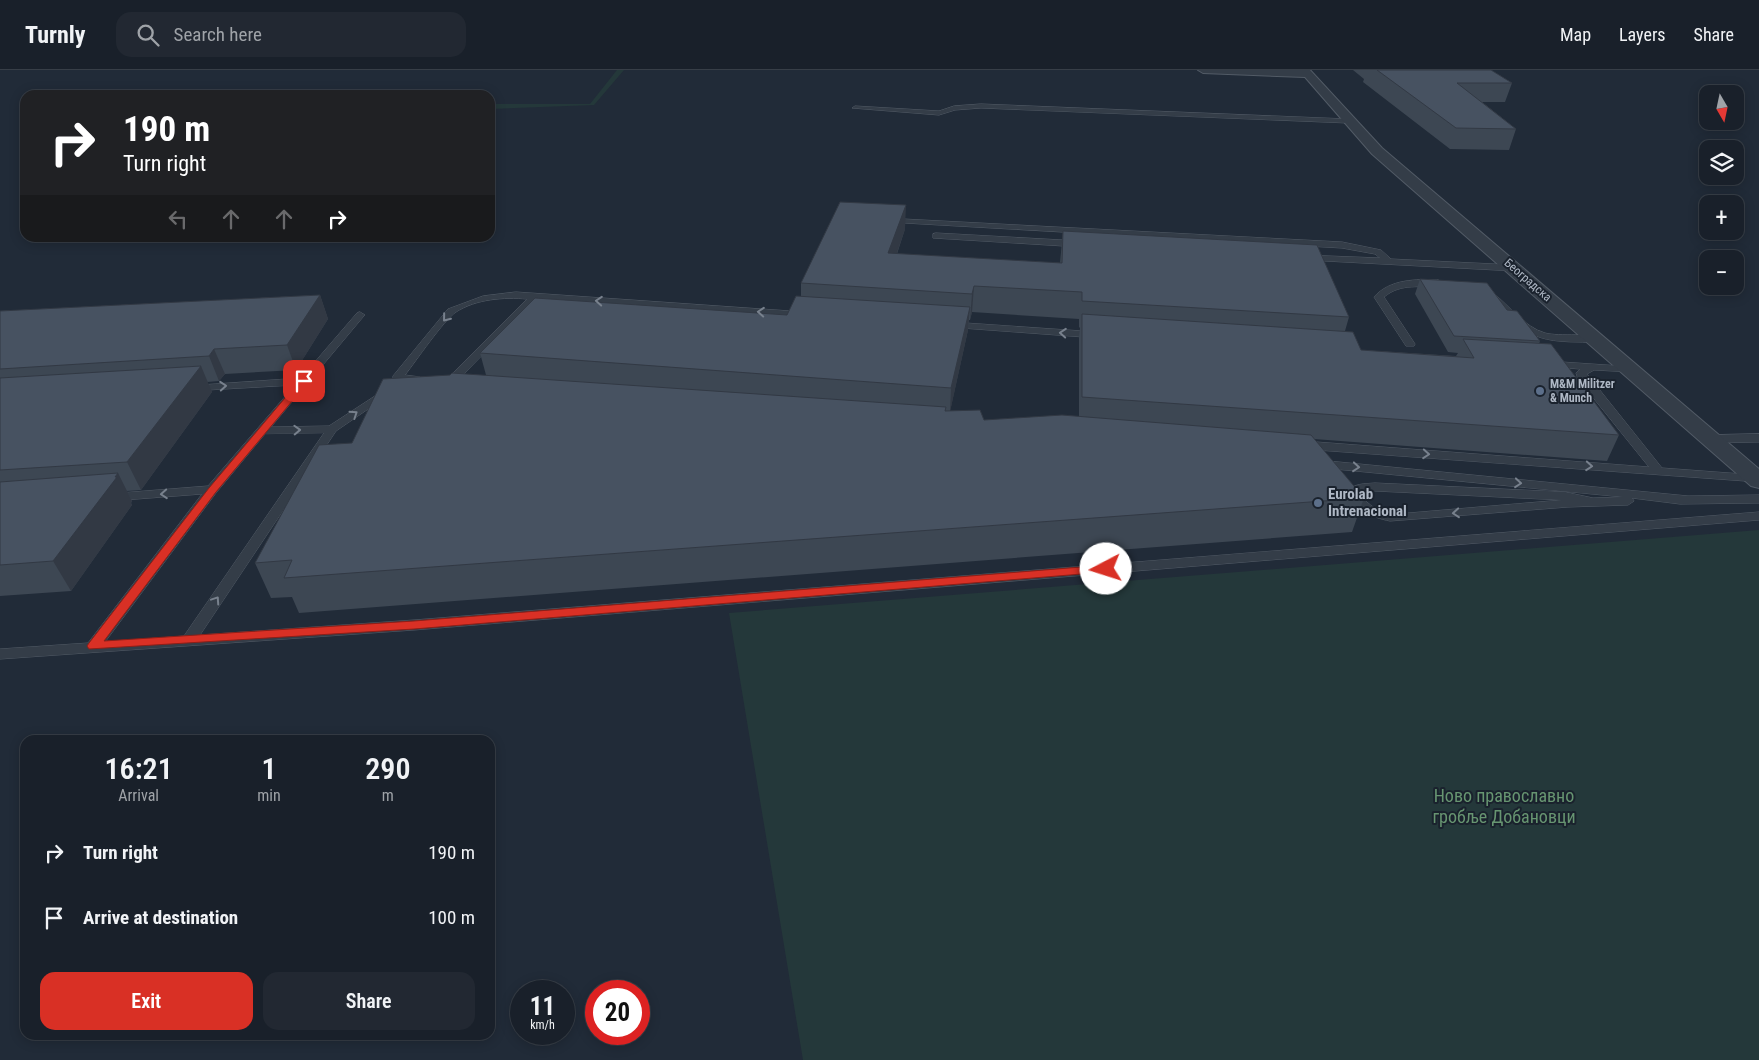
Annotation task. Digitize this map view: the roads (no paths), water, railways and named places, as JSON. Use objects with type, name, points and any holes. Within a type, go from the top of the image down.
[{"type":"street","points":[[1204,70],[1306,72]]},
{"type":"street","name":"Београдска","points":[[1306,72],[1348,121],[1377,151],[1632,369],[1757,480]]},
{"type":"lane","points":[[855,108],[939,113],[960,107],[982,106],[1348,121]]},
{"type":"lane","points":[[878,220],[1342,245],[1378,252],[1389,261]]},
{"type":"lane","points":[[936,236],[1093,245]]},
{"type":"lane","points":[[1300,256],[1515,268]]},
{"type":"lane","points":[[1410,344],[1379,297],[1385,290],[1399,285],[1416,282],[1443,283],[1425,264]]},
{"type":"lane","points":[[1478,289],[1496,299],[1530,331],[1554,338],[1596,339]]},
{"type":"lane","points":[[189,640],[332,429],[390,394],[397,378],[452,311],[461,305],[489,297],[534,297],[817,316]]},
{"type":"lane","points":[[472,382],[448,380],[534,297]]},
{"type":"lane","points":[[94,646],[212,490],[360,315]]},
{"type":"lane","points":[[944,324],[1104,335]]},
{"type":"lane","points":[[1539,364],[1632,369]]},
{"type":"lane","points":[[1592,367],[1581,373],[1582,377],[1658,471]]},
{"type":"lane","points":[[397,378],[426,379]]},
{"type":"lane","points":[[177,389],[304,381]]},
{"type":"lane","points":[[262,431],[332,429]]},
{"type":"lane","points":[[1710,438],[1759,438]]},
{"type":"lane","points":[[1292,444],[1757,480]]},
{"type":"lane","points":[[1302,462],[1689,500]]},
{"type":"lane","points":[[1592,502],[1565,496],[1394,488],[1358,488],[1353,492],[1361,505],[1373,513],[1396,518],[1592,502],[1759,499]]},
{"type":"lane","points":[[96,498],[212,490]]},
{"type":"lane","points":[[0,654],[424,624],[1759,516]]},
{"type":"place","name":"M&M Militzer & Munch","points":[[1540,391]]},
{"type":"place","name":"Eurolab Intrenacional","points":[[1318,503]]},
{"type":"park label","name":"Ново православно гробље Добановци","points":[[1504,805]]}]
